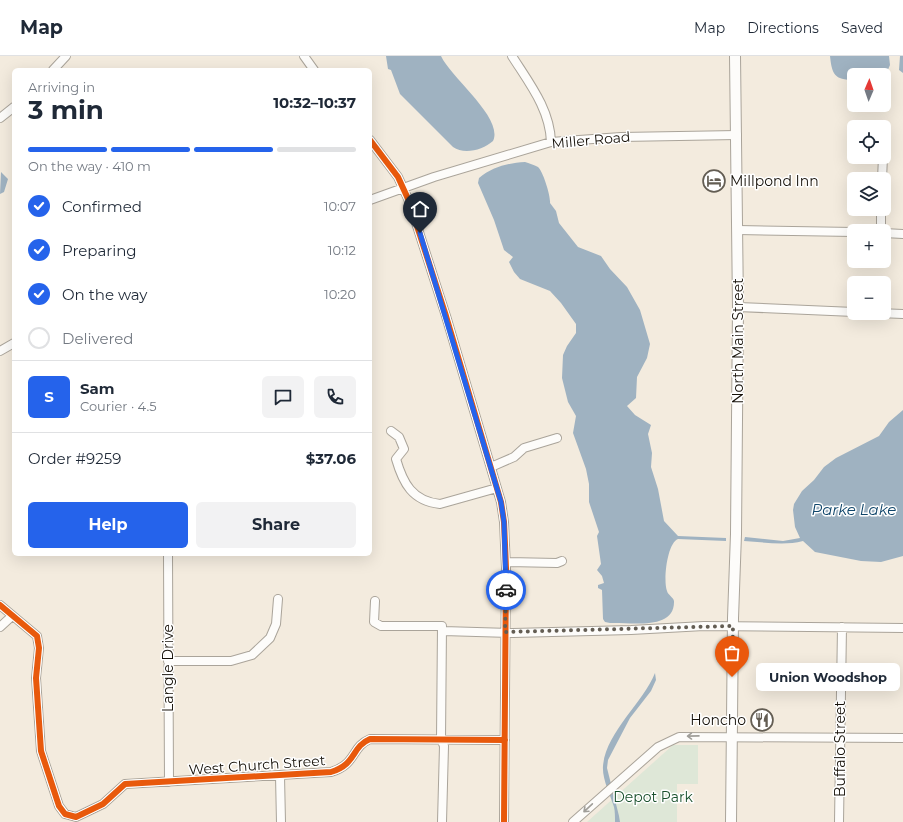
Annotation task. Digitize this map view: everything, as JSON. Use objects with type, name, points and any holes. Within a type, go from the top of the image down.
[{"type":"main road","name":"North Main Street","points":[[731,822],[738,307],[735,56]]},
{"type":"street","points":[[55,68],[66,56]]},
{"type":"street","points":[[304,56],[313,68]]},
{"type":"street","points":[[512,56],[545,109],[550,124],[551,142]]},
{"type":"street","points":[[0,118],[12,109]]},
{"type":"street","name":"Miller Road","points":[[372,199],[490,160],[551,142],[621,137],[737,135]]},
{"type":"street","points":[[372,142],[383,155],[404,188],[416,219],[491,467],[504,522],[506,562],[504,822]]},
{"type":"street","points":[[738,230],[847,232]]},
{"type":"street","points":[[891,233],[903,234]]},
{"type":"street","points":[[738,307],[847,312]]},
{"type":"street","points":[[891,314],[903,314]]},
{"type":"street","points":[[0,351],[12,344]]},
{"type":"street","points":[[391,431],[399,437],[404,449],[396,459],[402,478],[411,491],[430,503],[440,504],[497,488]]},
{"type":"street","points":[[491,467],[514,457],[524,448],[557,438]]},
{"type":"street","name":"Langle Drive","points":[[168,556],[169,782]]},
{"type":"street","points":[[506,562],[557,563],[562,561]]},
{"type":"street","points":[[168,661],[231,661],[252,655],[270,638],[276,624],[278,599]]},
{"type":"street","points":[[376,601],[374,622],[381,626],[442,626],[441,739],[444,746],[442,822]]},
{"type":"street","points":[[0,606],[12,616],[0,627]]},
{"type":"street","name":"West Church Street","points":[[12,616],[37,636],[39,643],[36,678],[41,752],[59,806],[65,814],[76,817],[109,800],[124,784],[319,774],[339,770],[347,765],[361,743],[370,739],[505,740]]},
{"type":"street","points":[[443,631],[505,632],[733,626],[903,628]]},
{"type":"street","name":"Buffalo Street","points":[[839,822],[842,627]]},
{"type":"street","points":[[573,822],[648,754],[664,743],[679,737],[903,738]]},
{"type":"street","points":[[280,776],[281,822]]},
{"type":"green space","name":"Depot Park","points":[[673,745],[698,745],[698,784],[677,784],[677,822],[587,822]]},
{"type":"water","points":[[386,56],[441,56],[475,98],[491,121],[494,132],[493,141],[479,149],[468,151],[462,151],[453,147],[400,94],[391,70],[388,69]]},
{"type":"water","points":[[830,56],[889,56],[890,65],[889,68],[847,68],[847,80],[835,75]]},
{"type":"water","points":[[900,56],[903,56],[903,73],[899,70]]},
{"type":"water","points":[[525,162],[540,169],[546,184],[550,203],[556,211],[559,223],[578,247],[601,256],[610,269],[627,287],[640,310],[650,344],[647,358],[637,377],[636,398],[627,406],[635,415],[651,425],[648,434],[652,453],[651,467],[658,489],[664,521],[678,536],[726,538],[726,541],[678,539],[674,542],[671,547],[667,563],[665,579],[668,592],[674,601],[672,611],[667,617],[659,621],[639,624],[610,623],[605,622],[603,619],[602,590],[598,588],[598,585],[604,583],[602,576],[597,570],[601,564],[597,536],[599,532],[589,502],[589,484],[586,469],[573,433],[576,416],[568,402],[562,378],[563,355],[576,333],[576,324],[561,303],[550,291],[520,279],[514,272],[509,262],[513,257],[504,250],[494,220],[478,183],[479,178],[495,168],[512,163]]},
{"type":"water","points":[[1,172],[8,179],[4,192],[0,194]]},
{"type":"water","name":"Parke Lake","points":[[903,410],[903,556],[881,562],[861,561],[815,552],[803,541],[781,543],[744,541],[745,537],[783,541],[800,538],[795,527],[793,510],[794,504],[802,491],[814,480],[824,467],[836,458],[879,436],[889,422]]},
{"type":"water","points":[[655,673],[656,680],[651,691],[630,718],[608,760],[607,768],[620,822],[615,822],[614,807],[603,771],[606,753],[611,741]]},
{"type":"cycle path","points":[[372,143],[398,177],[409,201],[446,316],[501,502],[504,522],[506,568],[504,822]]},
{"type":"cycle path","points":[[0,605],[37,636],[39,648],[36,678],[41,751],[59,806],[65,814],[76,817],[103,804],[125,784],[331,772],[345,765],[360,746],[370,739],[505,740]]},
{"type":"way so far","points":[[506,590],[505,632],[631,630],[698,626],[733,626],[732,677]]},
{"type":"place","name":"Millpond Inn","points":[[714,181]]},
{"type":"place","name":"Union Woodshop","points":[[732,677]]},
{"type":"place","name":"Honcho","points":[[762,720]]},
{"type":"route","points":[[420,233],[501,502],[504,522],[506,590]]}]
